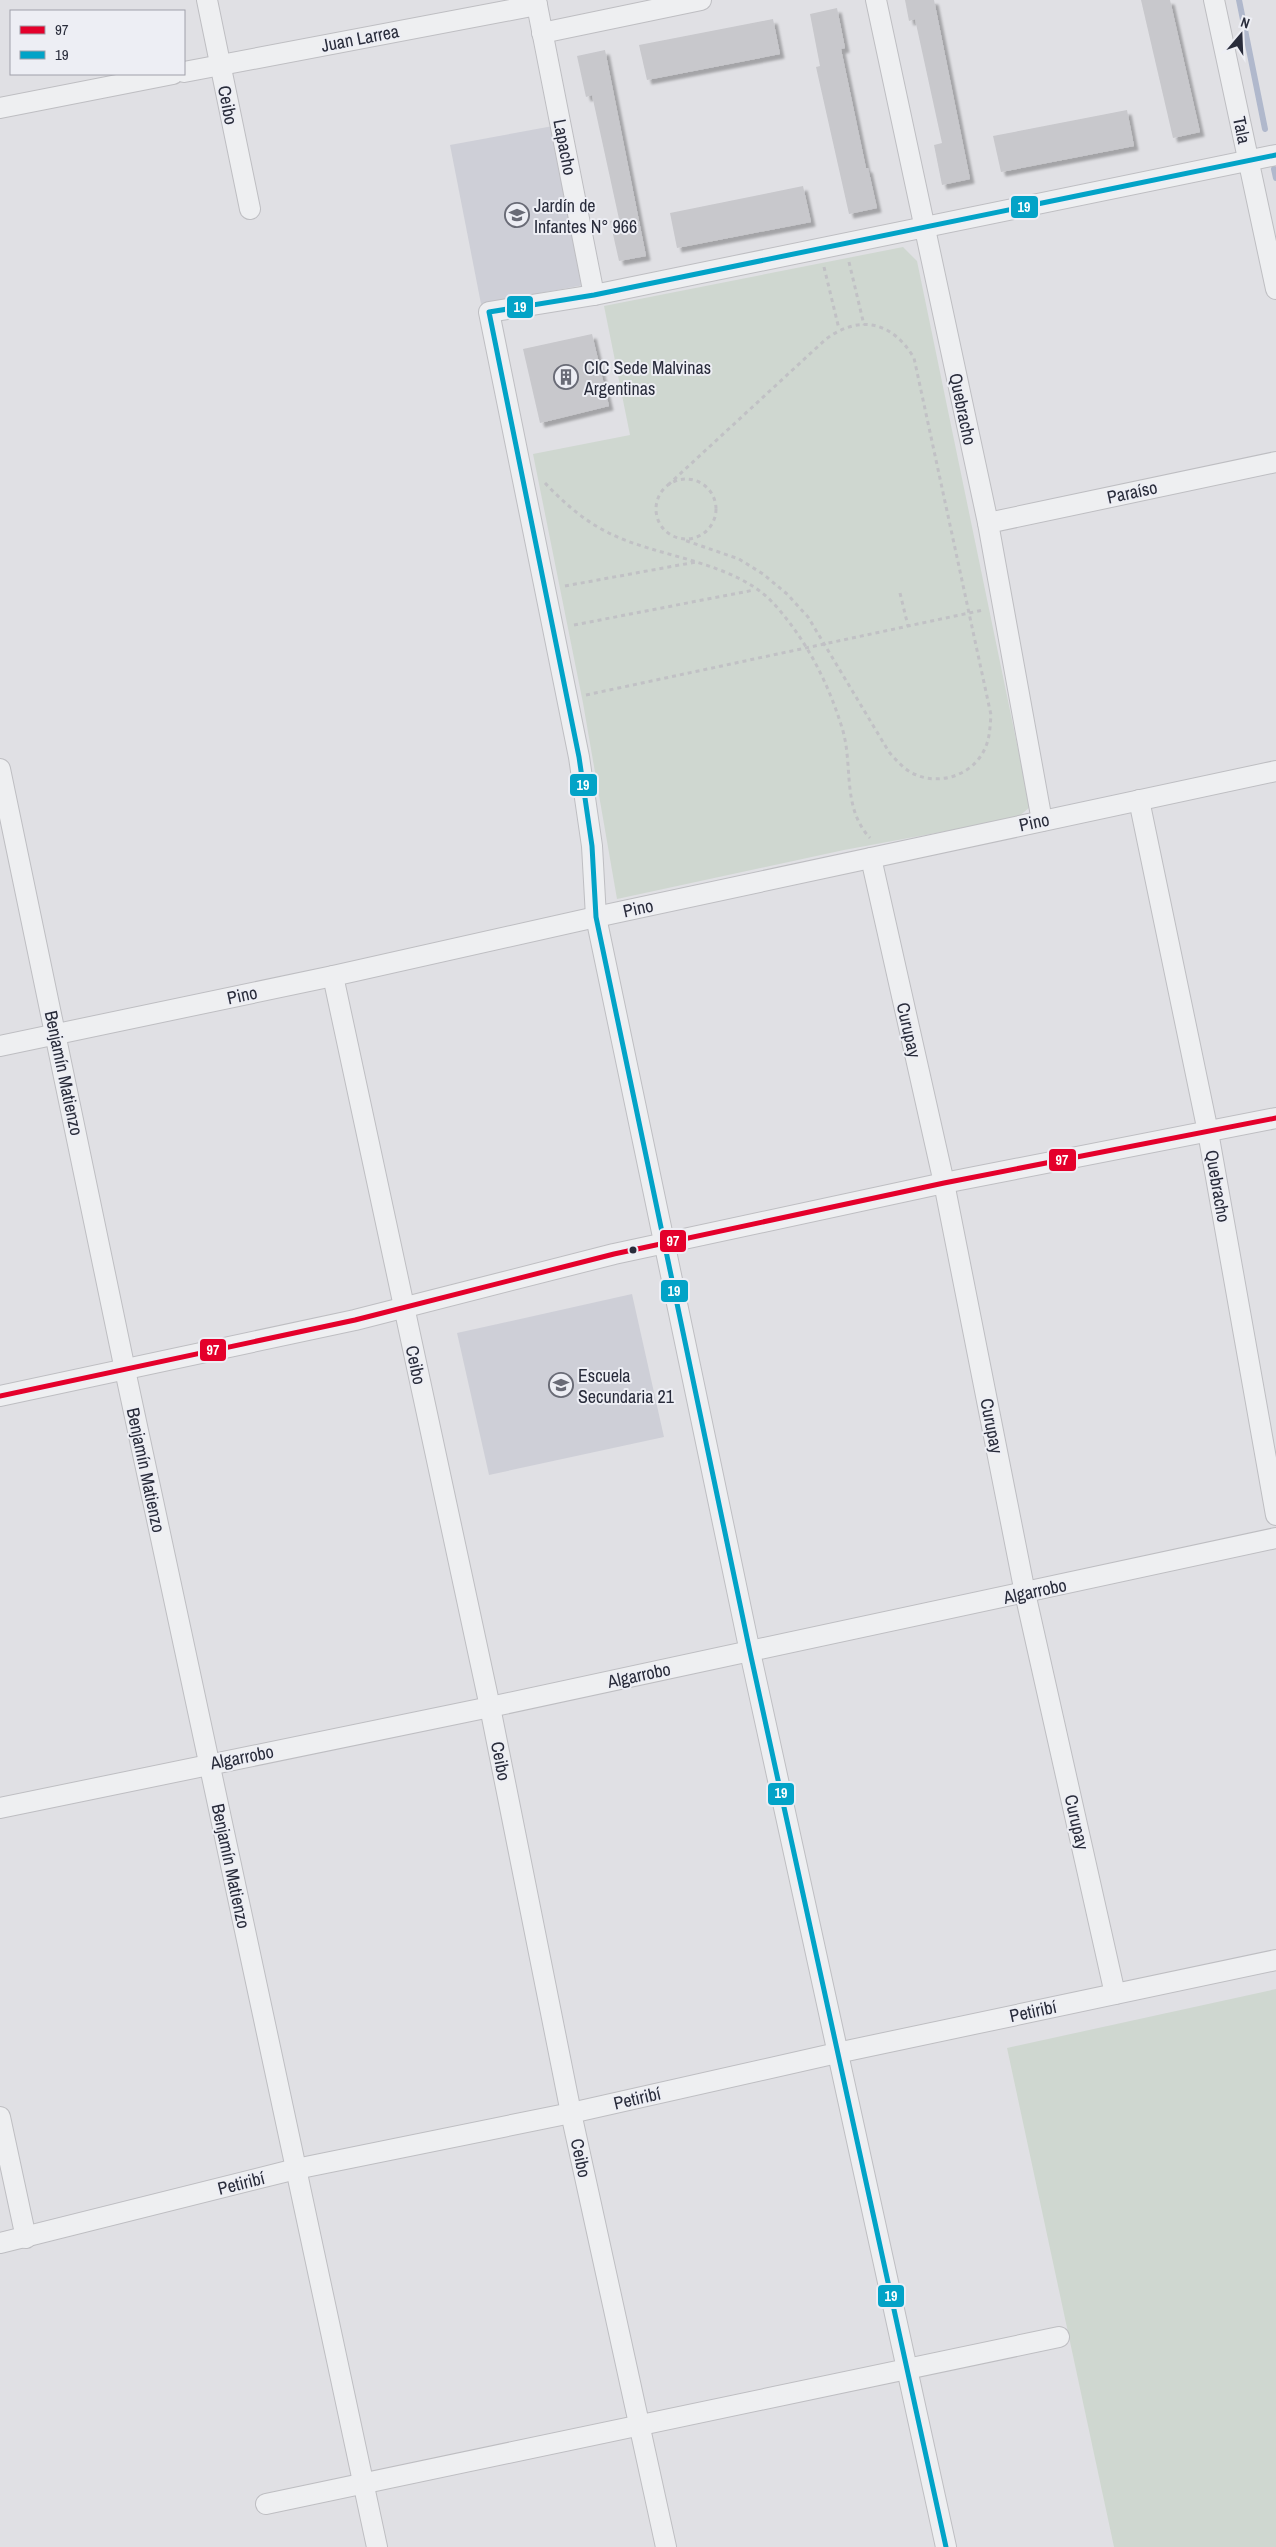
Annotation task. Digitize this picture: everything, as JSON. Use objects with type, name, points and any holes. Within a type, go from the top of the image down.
[{"type":"street","name":"Ceibo","points":[[207,0],[250,210]]},
{"type":"street","points":[[542,33],[701,0]]},
{"type":"street","name":"Quebracho","points":[[876,0],[923,228],[988,523],[1042,821]]},
{"type":"street","name":"Tala","points":[[1214,0],[1276,289]]},
{"type":"street","name":"Juan Larrea","points":[[185,72],[536,2]]},
{"type":"street","name":"Lapacho","points":[[536,2],[594,295]]},
{"type":"street","points":[[0,108],[168,75]]},
{"type":"street","points":[[946,2547],[750,1652],[596,917],[592,846],[568,699],[489,312],[594,295],[1276,155]]},
{"type":"street","name":"Paraíso","points":[[988,523],[1276,462]]},
{"type":"street","name":"Benjamín Matienzo","points":[[0,769],[125,1370],[377,2547]]},
{"type":"street","name":"Pino","points":[[0,1046],[333,976],[596,917],[1276,770]]},
{"type":"street","name":"Quebracho","points":[[1139,800],[1208,1132],[1276,1516]]},
{"type":"street","name":"Curupay","points":[[878,856],[1025,1593],[1115,1994]]},
{"type":"street","name":"Ceibo","points":[[333,976],[490,1707],[571,2113],[666,2547]]},
{"type":"street","points":[[0,1396],[125,1370],[403,1307],[665,1244],[944,1183],[1276,1118]]},
{"type":"street","name":"Algarrobo","points":[[0,1808],[750,1652],[1276,1538]]},
{"type":"street","name":"Petiribí","points":[[0,2242],[26,2238],[296,2170],[571,2113],[837,2053],[1276,1960]]},
{"type":"street","points":[[0,2117],[26,2238]]},
{"type":"street","points":[[266,2504],[363,2482],[1059,2337]]},
{"type":"path","points":[[844,244],[864,325]]},
{"type":"path","points":[[820,248],[839,329]]},
{"type":"path","points":[[864,325],[880,326],[894,333],[907,345],[914,358],[991,716],[990,732],[986,747],[978,760],[968,770],[956,776],[927,778],[912,773],[899,763],[889,752],[808,617],[787,594],[763,574],[730,556],[674,537],[659,523],[657,503],[668,485],[826,339],[839,329],[864,325]]},
{"type":"path","points":[[668,485],[676,481],[695,480],[711,491],[715,500],[716,518],[711,527],[694,539],[684,540]]},
{"type":"path","points":[[544,482],[584,518],[607,533],[639,545],[697,562],[754,590],[773,603],[794,627],[807,648],[830,695],[843,732],[850,768],[850,798],[854,812],[878,856]]},
{"type":"path","points":[[546,590],[697,562]]},
{"type":"path","points":[[554,629],[754,590]]},
{"type":"path","points":[[900,594],[908,626]]},
{"type":"path","points":[[568,699],[1003,606]]},
{"type":"shaded area","name":"Jardín de Infantes N° 966","points":[[553,126],[584,285],[481,304],[450,145]]},
{"type":"shaded area","points":[[903,247],[917,261],[1030,807],[1017,818],[844,850],[617,899],[583,703],[533,454],[630,435],[604,306]]},
{"type":"shaded area","name":"Escuela Secundaria 21","points":[[632,1294],[664,1437],[489,1475],[457,1333]]},
{"type":"shaded area","points":[[1276,1989],[1276,2547],[1114,2547],[1007,2048]]},
{"type":"building","points":[[905,0],[934,0],[970,179],[942,185],[934,145],[942,143],[915,19],[909,21]]},
{"type":"building","points":[[1141,0],[1170,0],[1200,132],[1173,138]]},
{"type":"building","points":[[837,8],[845,48],[841,49],[866,168],[868,168],[877,208],[849,214],[816,67],[820,66],[810,14]]},
{"type":"building","points":[[773,19],[780,54],[647,80],[639,45]]},
{"type":"building","points":[[605,50],[646,256],[619,261],[610,221],[619,219],[592,95],[586,97],[577,56]]},
{"type":"building","points":[[1127,110],[1134,146],[1001,172],[993,136]]},
{"type":"building","points":[[803,186],[811,222],[677,248],[670,213]]},
{"type":"building","name":"CIC Sede Malvinas Argentinas","points":[[592,334],[609,406],[540,423],[523,349]]},
{"type":"waterway","points":[[1239,0],[1265,129]]},
{"type":"waterway","points":[[1274,169],[1276,178]]},
{"type":"transit line","name":"19","points":[[946,2547],[750,1652],[596,917],[592,846],[579,757],[489,312],[594,295],[1276,155]]},
{"type":"transit line","name":"97","points":[[0,1396],[355,1320],[614,1254],[944,1183],[1276,1118]]},
{"type":"place","name":"Jardín de Infantes N° 966","points":[[517,215]]},
{"type":"place","name":"CIC Sede Malvinas Argentinas","points":[[566,377]]},
{"type":"place","name":"Escuela Secundaria 21","points":[[561,1385]]}]
